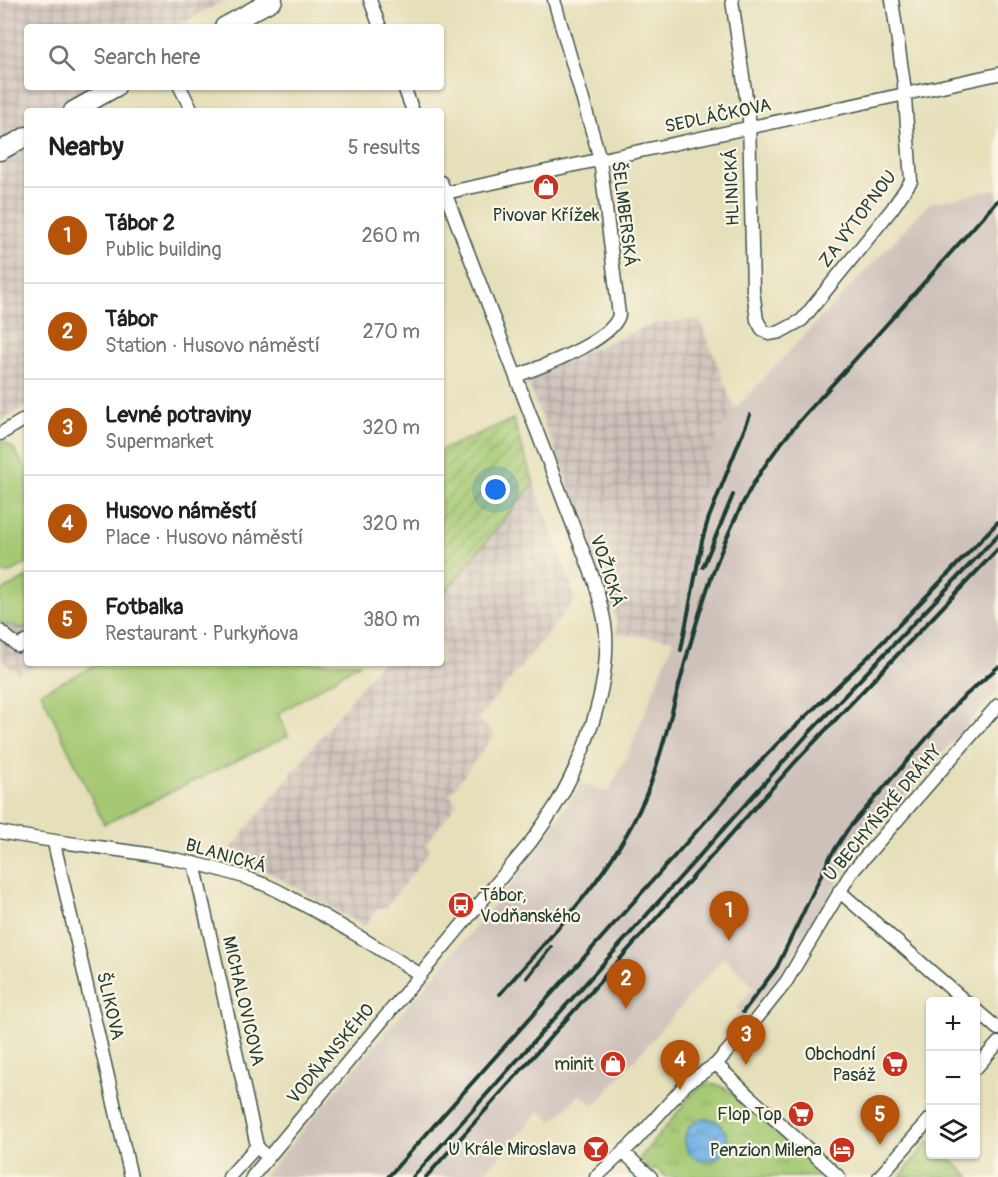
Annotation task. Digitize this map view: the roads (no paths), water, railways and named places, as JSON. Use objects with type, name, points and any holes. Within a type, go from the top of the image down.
[{"type":"main road","points":[[229,24],[273,0]]},
{"type":"main road","points":[[78,108],[111,90]]},
{"type":"main road","points":[[0,151],[24,138]]},
{"type":"street","points":[[370,0],[379,24]]},
{"type":"street","name":"ŠELMBERSKÁ","points":[[516,376],[566,356],[605,334],[617,322],[619,315],[600,159],[554,0]]},
{"type":"street","name":"HLINICKÁ","points":[[732,0],[749,118],[753,290],[757,320],[762,329],[769,334]]},
{"type":"street","name":"ZA VÝTOPNOU","points":[[769,334],[780,332],[802,320],[892,209],[912,177],[892,0]]},
{"type":"street","name":"SEDLÁČKOVA","points":[[444,188],[600,159],[998,74]]},
{"type":"street","points":[[182,90],[190,108]]},
{"type":"street","points":[[405,90],[412,108]]},
{"type":"street","name":"VOŽICKÁ","points":[[422,975],[530,843],[556,805],[590,730],[605,667],[606,634],[594,580],[444,191]]},
{"type":"street","points":[[0,434],[24,420]]},
{"type":"street","points":[[0,631],[18,646],[24,643]]},
{"type":"street","name":"U BECHYŇSKÉ DRÁHY","points":[[596,1177],[624,1153],[687,1083],[716,1064],[786,982],[851,873],[998,705]]},
{"type":"street","name":"BLANICKÁ","points":[[0,832],[54,843],[147,854],[194,863],[264,884],[324,916],[422,975]]},
{"type":"street","name":"ŠLIKOVA","points":[[54,843],[131,1177]]},
{"type":"street","name":"MICHALOVICOVA","points":[[194,863],[257,1146]]},
{"type":"street","points":[[839,891],[960,997]]},
{"type":"street","name":"VODŇANSKÉHO","points":[[252,1177],[422,975]]},
{"type":"street","points":[[980,1014],[998,1029]]},
{"type":"street","points":[[980,1063],[998,1043]]},
{"type":"street","points":[[716,1064],[839,1177]]},
{"type":"street","points":[[879,1177],[926,1124]]},
{"type":"street","points":[[230,1177],[257,1146],[267,1157]]},
{"type":"street","points":[[624,1153],[651,1177]]},
{"type":"water","points":[[706,1119],[714,1120],[721,1125],[726,1132],[726,1148],[721,1155],[714,1160],[706,1161],[698,1160],[691,1155],[686,1148],[685,1140],[686,1132],[691,1125],[698,1120]]},
{"type":"railway","points":[[500,994],[564,921],[604,870],[637,815],[659,758],[701,607],[725,541],[755,480],[808,412],[998,200]]},
{"type":"railway","points":[[681,650],[708,520],[750,415]]},
{"type":"railway","points":[[703,567],[733,495]]},
{"type":"railway","points":[[388,1177],[737,786],[778,743],[869,656],[998,522]]},
{"type":"railway","points":[[413,1177],[808,734],[998,535]]},
{"type":"railway","points":[[426,1177],[798,759],[998,549]]},
{"type":"railway","points":[[743,1012],[777,967],[830,857],[848,829],[959,701],[998,667]]},
{"type":"railway","points":[[527,978],[551,947]]},
{"type":"place","name":"Pivovar Křížek","points":[[546,187]]},
{"type":"place","name":"Tábor, Vodňanského","points":[[461,905]]},
{"type":"place","name":"Tábor 2","points":[[729,941]]},
{"type":"place","name":"Tábor","points":[[626,1009]]},
{"type":"place","name":"minit","points":[[613,1064]]},
{"type":"place","name":"Obchodní Pasáž","points":[[895,1064]]},
{"type":"place","name":"Levné potraviny","points":[[746,1065]]},
{"type":"place","name":"Husovo náměstí","points":[[680,1090]]},
{"type":"place","name":"Flop Top","points":[[801,1114]]},
{"type":"place","name":"Fotbalka","points":[[880,1145]]},
{"type":"place","name":"U Krále Miroslava","points":[[596,1149]]},
{"type":"place","name":"Penzion Milena","points":[[842,1150]]}]
